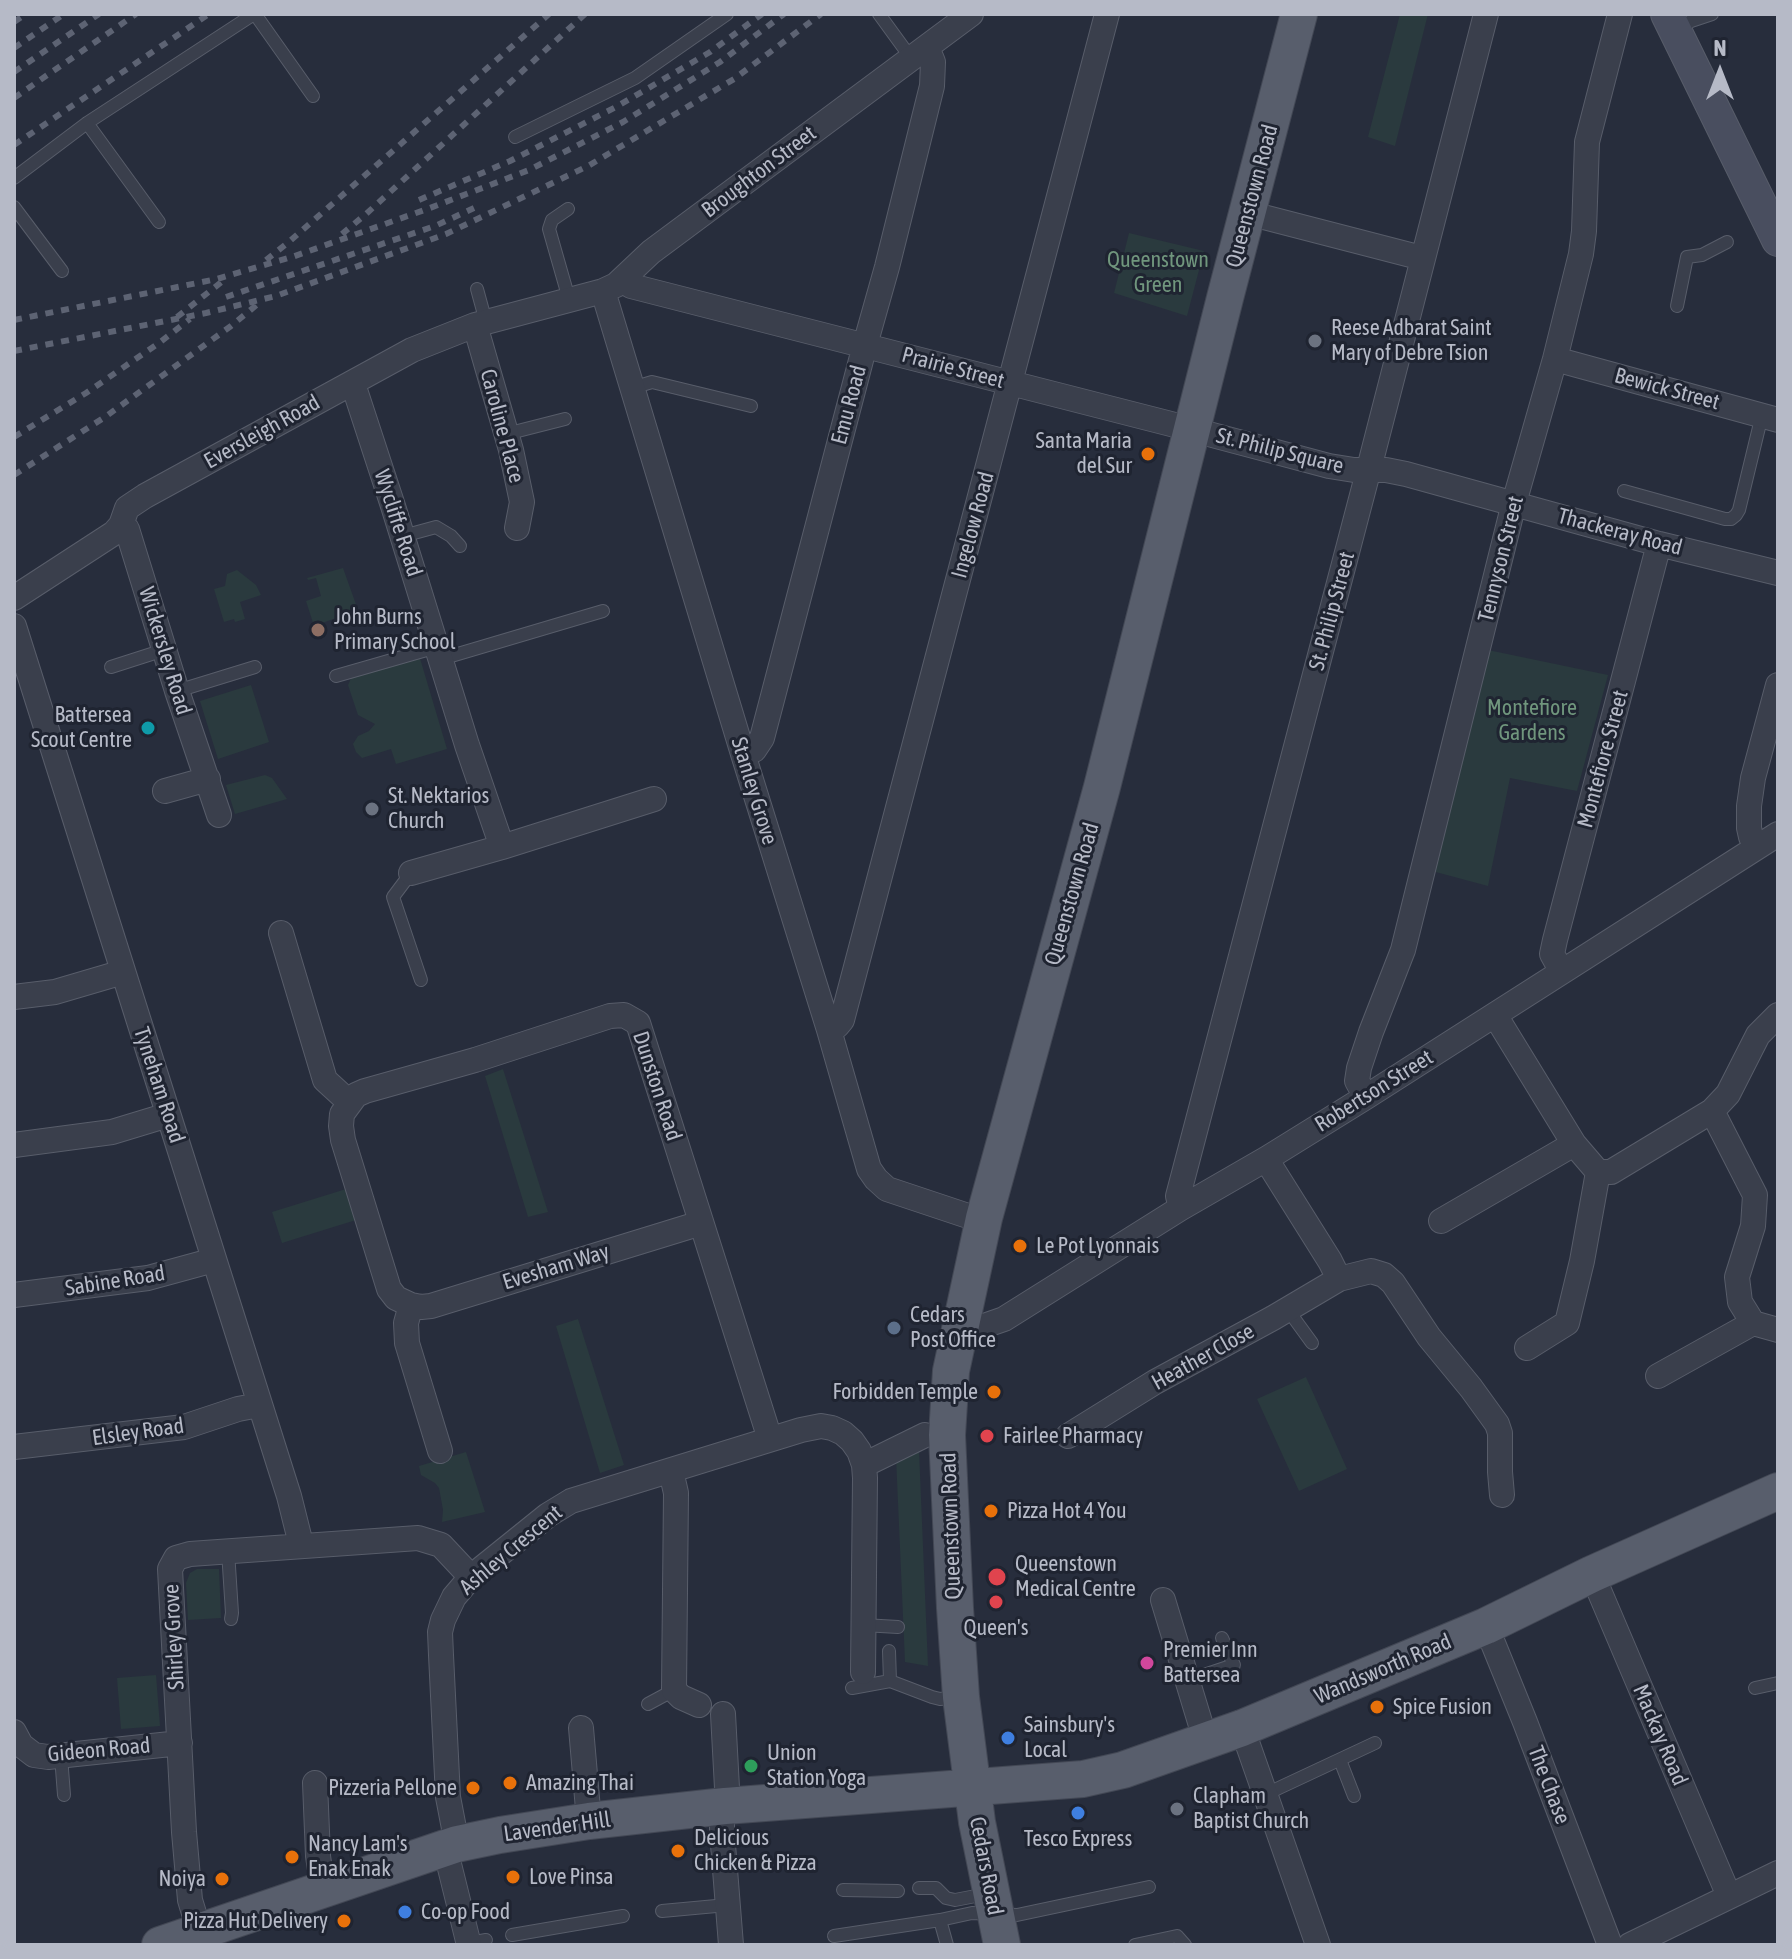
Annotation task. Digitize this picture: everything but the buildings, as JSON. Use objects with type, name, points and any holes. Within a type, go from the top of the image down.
[{"type":"main road","name":"Queenstown Road","points":[[971,1786],[955,1608],[947,1435],[951,1371],[984,1218],[1102,787],[1299,14]]},
{"type":"main road","points":[[1671,23],[1772,231]]},
{"type":"main road","name":"Wandsworth Road","points":[[971,1786],[1101,1776],[1206,1742],[1486,1626],[1592,1574],[1778,1491]]},
{"type":"main road","name":"Lavender Hill","points":[[183,1940],[451,1846],[500,1835],[589,1821],[725,1806],[971,1786]]},
{"type":"main road","name":"Cedars Road","points":[[971,1786],[996,1917]]},
{"type":"street","name":"Broughton Street","points":[[612,286],[651,252],[971,14]]},
{"type":"street","name":"Ingelow Road","points":[[829,1030],[842,1020],[1107,14]]},
{"type":"street","name":"St. Philip Street","points":[[1181,1208],[1178,1196],[1486,14]]},
{"type":"street","name":"Tennyson Street","points":[[1366,1097],[1357,1081],[1359,1068],[1403,950],[1514,503],[1581,254],[1587,142],[1620,14]]},
{"type":"street","name":"Emu Road","points":[[743,754],[754,750],[762,738],[887,267],[932,86],[933,62],[919,53]]},
{"type":"street","points":[[1248,213],[1422,258]]},
{"type":"street","name":"Prairie Street","points":[[612,286],[631,286],[1192,429]]},
{"type":"street","points":[[569,299],[612,286]]},
{"type":"street","name":"Stanley Grove","points":[[612,286],[632,388],[869,1169],[887,1189],[968,1216],[984,1218]]},
{"type":"street","name":"Eversleigh Road","points":[[14,598],[104,541],[121,525],[127,508],[145,496],[412,350],[481,324],[569,299]]},
{"type":"street","name":"Caroline Place","points":[[481,324],[522,502],[517,528]]},
{"type":"street","name":"Bewick Street","points":[[1555,359],[1770,418]]},
{"type":"street","name":"Wycliffe Road","points":[[351,384],[502,847]]},
{"type":"street","name":"St. Philip Square","points":[[1192,429],[1329,466],[1368,469]]},
{"type":"street","name":"Thackeray Road","points":[[1368,469],[1406,474],[1659,544],[1778,573]]},
{"type":"street","name":"Wickersley Road","points":[[121,525],[127,529],[219,815]]},
{"type":"street","name":"Montefiore Street","points":[[1562,972],[1552,954],[1555,940],[1659,544]]},
{"type":"street","name":"Tyneham Road","points":[[14,626],[289,1496],[299,1546]]},
{"type":"street","points":[[1757,847],[1751,837],[1749,806],[1753,778],[1778,685]]},
{"type":"street","points":[[165,791],[208,779]]},
{"type":"street","points":[[411,873],[654,799]]},
{"type":"street","name":"Robertson Street","points":[[961,1324],[981,1327],[1004,1319],[1366,1097],[1778,834]]},
{"type":"street","points":[[281,933],[325,1080],[349,1102],[342,1114],[343,1140],[389,1289],[396,1298],[411,1305],[406,1323],[407,1343],[440,1451]]},
{"type":"street","points":[[14,997],[55,992],[123,972]]},
{"type":"street","name":"Dunston Road","points":[[349,1102],[365,1091],[475,1060],[610,1016],[624,1015],[638,1023],[770,1439]]},
{"type":"street","points":[[1495,1015],[1574,1144],[1598,1172],[1611,1172],[1712,1111],[1728,1094],[1758,1035],[1778,1015]]},
{"type":"street","points":[[1712,1111],[1755,1195],[1753,1226],[1737,1277],[1740,1302],[1753,1323],[1778,1330]]},
{"type":"street","points":[[14,1145],[112,1132],[168,1115]]},
{"type":"street","points":[[1441,1221],[1574,1144]]},
{"type":"street","points":[[1266,1159],[1339,1279]]},
{"type":"street","points":[[1527,1348],[1567,1323],[1598,1172]]},
{"type":"street","name":"Evesham Way","points":[[411,1305],[431,1306],[701,1223]]},
{"type":"street","name":"Sabine Road","points":[[14,1295],[148,1278],[214,1260]]},
{"type":"street","name":"Heather Close","points":[[1068,1436],[1155,1382],[1339,1279],[1371,1271],[1384,1275],[1393,1283],[1429,1337],[1497,1424],[1502,1495]]},
{"type":"street","points":[[1658,1376],[1753,1323]]},
{"type":"street","name":"Elsley Road","points":[[14,1447],[184,1427],[259,1405]]},
{"type":"street","name":"Ashley Crescent","points":[[471,1943],[451,1846],[448,1797],[440,1632],[454,1597],[471,1577],[571,1501],[821,1426],[843,1433],[852,1441],[864,1465]]},
{"type":"street","points":[[857,1680],[863,1625],[864,1465],[925,1435]]},
{"type":"street","points":[[671,1471],[676,1493],[674,1690],[681,1697],[699,1705]]},
{"type":"street","name":"Shirley Grove","points":[[183,1940],[189,1894],[172,1563],[176,1558],[190,1554],[426,1539],[441,1545],[471,1577]]},
{"type":"street","name":"Mackay Road","points":[[1592,1574],[1729,1896]]},
{"type":"street","points":[[1163,1600],[1206,1742]]},
{"type":"street","name":"The Chase","points":[[1486,1626],[1610,1945]]},
{"type":"street","points":[[723,1714],[727,1788],[722,1832],[731,1945]]},
{"type":"street","points":[[581,1728],[589,1821]]},
{"type":"street","points":[[1242,1728],[1318,1945]]},
{"type":"street","name":"Gideon Road","points":[[16,1742],[34,1755],[48,1757],[180,1743]]},
{"type":"street","points":[[315,1783],[318,1856],[327,1889]]},
{"type":"street","points":[[1630,1945],[1729,1896],[1775,1880]]},
{"type":"lane","points":[[14,178],[87,123],[254,14],[313,96]]},
{"type":"lane","points":[[515,137],[635,78],[727,14]]},
{"type":"lane","points":[[879,14],[919,53]]},
{"type":"lane","points":[[1671,23],[1712,14]]},
{"type":"lane","points":[[87,123],[159,222]]},
{"type":"lane","points":[[14,207],[62,271]]},
{"type":"lane","points":[[568,209],[552,220],[549,229],[569,299]]},
{"type":"lane","points":[[1677,306],[1687,257],[1702,255],[1727,242]]},
{"type":"lane","points":[[477,289],[481,324]]},
{"type":"lane","points":[[632,388],[652,382],[751,406]]},
{"type":"lane","points":[[1624,491],[1731,519],[1739,510],[1770,418]]},
{"type":"lane","points":[[506,434],[565,419]]},
{"type":"lane","points":[[403,536],[436,527],[460,546]]},
{"type":"lane","points":[[336,676],[603,611]]},
{"type":"lane","points":[[111,667],[164,650]]},
{"type":"lane","points":[[177,691],[255,667]]},
{"type":"lane","points":[[411,873],[393,897],[421,980]]},
{"type":"lane","points":[[1288,1310],[1312,1343]]},
{"type":"lane","points":[[228,1551],[231,1619]]},
{"type":"lane","points":[[863,1625],[898,1627]]},
{"type":"lane","points":[[1189,1680],[1234,1665],[1222,1638]]},
{"type":"lane","points":[[889,1651],[890,1681]]},
{"type":"lane","points":[[857,1680],[890,1681],[940,1699],[961,1697]]},
{"type":"lane","points":[[1755,1688],[1778,1683]]},
{"type":"lane","points":[[648,1704],[674,1690]]},
{"type":"lane","points":[[1266,1794],[1375,1743]]},
{"type":"lane","points":[[61,1756],[64,1795]]},
{"type":"lane","points":[[1340,1760],[1354,1796]]},
{"type":"lane","points":[[834,1936],[972,1913],[996,1917],[1017,1915],[1149,1887]]},
{"type":"lane","points":[[919,1888],[936,1888],[946,1898],[996,1917]]},
{"type":"lane","points":[[843,1890],[898,1891]]},
{"type":"lane","points":[[662,1911],[727,1905]]},
{"type":"lane","points":[[512,1935],[623,1916]]},
{"type":"lane","points":[[940,1920],[947,1945]]},
{"type":"lane","points":[[1135,1945],[1177,1936],[1185,1945]]},
{"type":"green space","points":[[1400,14],[1428,14],[1395,146],[1368,137]]},
{"type":"green space","name":"Queenstown Green","points":[[1129,233],[1204,251],[1187,316],[1114,293]]},
{"type":"green space","points":[[343,568],[358,610],[314,626],[306,601],[321,596],[316,578],[307,578]]},
{"type":"green space","points":[[237,570],[256,585],[261,595],[240,602],[245,619],[224,622],[214,589],[225,586],[227,574]]},
{"type":"green space","name":"Montefiore Gardens","points":[[1488,650],[1608,675],[1577,791],[1510,778],[1488,886],[1432,871]]},
{"type":"green space","points":[[419,655],[447,749],[396,764],[391,749],[362,758],[353,744],[358,736],[375,724],[358,715],[348,685],[353,674]]},
{"type":"green space","points":[[251,685],[269,742],[218,759],[200,701]]},
{"type":"green space","points":[[265,775],[272,778],[287,799],[235,814],[226,785]]},
{"type":"green space","points":[[503,1069],[548,1212],[528,1217],[485,1076]]},
{"type":"green space","points":[[346,1189],[356,1220],[282,1243],[272,1212]]},
{"type":"green space","points":[[578,1319],[624,1465],[600,1473],[556,1326]]},
{"type":"green space","points":[[1306,1377],[1347,1469],[1299,1491],[1257,1399]]},
{"type":"green space","points":[[919,1450],[928,1666],[905,1662],[896,1457]]},
{"type":"green space","points":[[466,1452],[485,1512],[442,1522],[439,1488],[421,1475],[419,1466]]},
{"type":"green space","points":[[197,1569],[219,1569],[221,1618],[188,1620],[186,1583],[190,1573]]},
{"type":"green space","points":[[156,1675],[160,1726],[121,1729],[117,1678]]},
{"type":"railway","points":[[14,22],[26,14]]},
{"type":"railway","points":[[14,48],[64,14]]},
{"type":"railway","points":[[14,72],[99,14]]},
{"type":"railway","points":[[14,98],[136,14]]},
{"type":"railway","points":[[14,145],[209,14]]},
{"type":"railway","points":[[266,260],[549,14]]},
{"type":"railway","points":[[342,234],[585,14]]},
{"type":"railway","points":[[419,200],[510,161],[616,107],[710,52],[762,14]]},
{"type":"railway","points":[[14,320],[217,279],[292,257],[529,170],[623,122],[720,62],[784,14]]},
{"type":"railway","points":[[14,351],[276,296],[446,234],[588,166],[734,79],[821,14]]},
{"type":"railway","points":[[226,297],[435,226],[474,208]]},
{"type":"railway","points":[[177,317],[224,280]]},
{"type":"railway","points":[[14,475],[105,417],[259,303]]},
{"type":"railway","points":[[14,437],[86,393],[190,319]]},
{"type":"place","name":"Reese Adbarat Saint Mary of Debre Tsion","points":[[1315,341]]},
{"type":"place","name":"Santa Maria del Sur","points":[[1148,454]]},
{"type":"place","name":"John Burns Primary School","points":[[318,630]]},
{"type":"place","name":"Battersea Scout Centre","points":[[148,728]]},
{"type":"place","name":"St. Nektarios Church","points":[[372,809]]},
{"type":"place","name":"Le Pot Lyonnais","points":[[1020,1246]]},
{"type":"place","name":"Cedars Post Office","points":[[894,1328]]},
{"type":"place","name":"Forbidden Temple","points":[[994,1392]]},
{"type":"place","name":"Fairlee Pharmacy","points":[[987,1436]]},
{"type":"place","name":"Pizza Hot 4 You","points":[[991,1511]]},
{"type":"place","name":"Queenstown Medical Centre","points":[[997,1577]]},
{"type":"place","name":"Queen's","points":[[996,1602]]},
{"type":"place","name":"Premier Inn Battersea","points":[[1147,1663]]},
{"type":"place","name":"Spice Fusion","points":[[1377,1707]]},
{"type":"place","name":"Sainsbury's Local","points":[[1008,1738]]},
{"type":"place","name":"Union Station Yoga","points":[[751,1766]]},
{"type":"place","name":"Amazing Thai","points":[[510,1783]]},
{"type":"place","name":"Pizzeria Pellone","points":[[473,1788]]},
{"type":"place","name":"Clapham Baptist Church","points":[[1177,1809]]},
{"type":"place","name":"Tesco Express","points":[[1078,1813]]},
{"type":"place","name":"Delicious Chicken & Pizza","points":[[678,1851]]},
{"type":"place","name":"Nancy Lam's Enak Enak","points":[[292,1857]]},
{"type":"place","name":"Love Pinsa","points":[[513,1877]]},
{"type":"place","name":"Noiya","points":[[222,1879]]},
{"type":"place","name":"Co-op Food","points":[[405,1912]]},
{"type":"place","name":"Pizza Hut Delivery","points":[[344,1921]]}]
